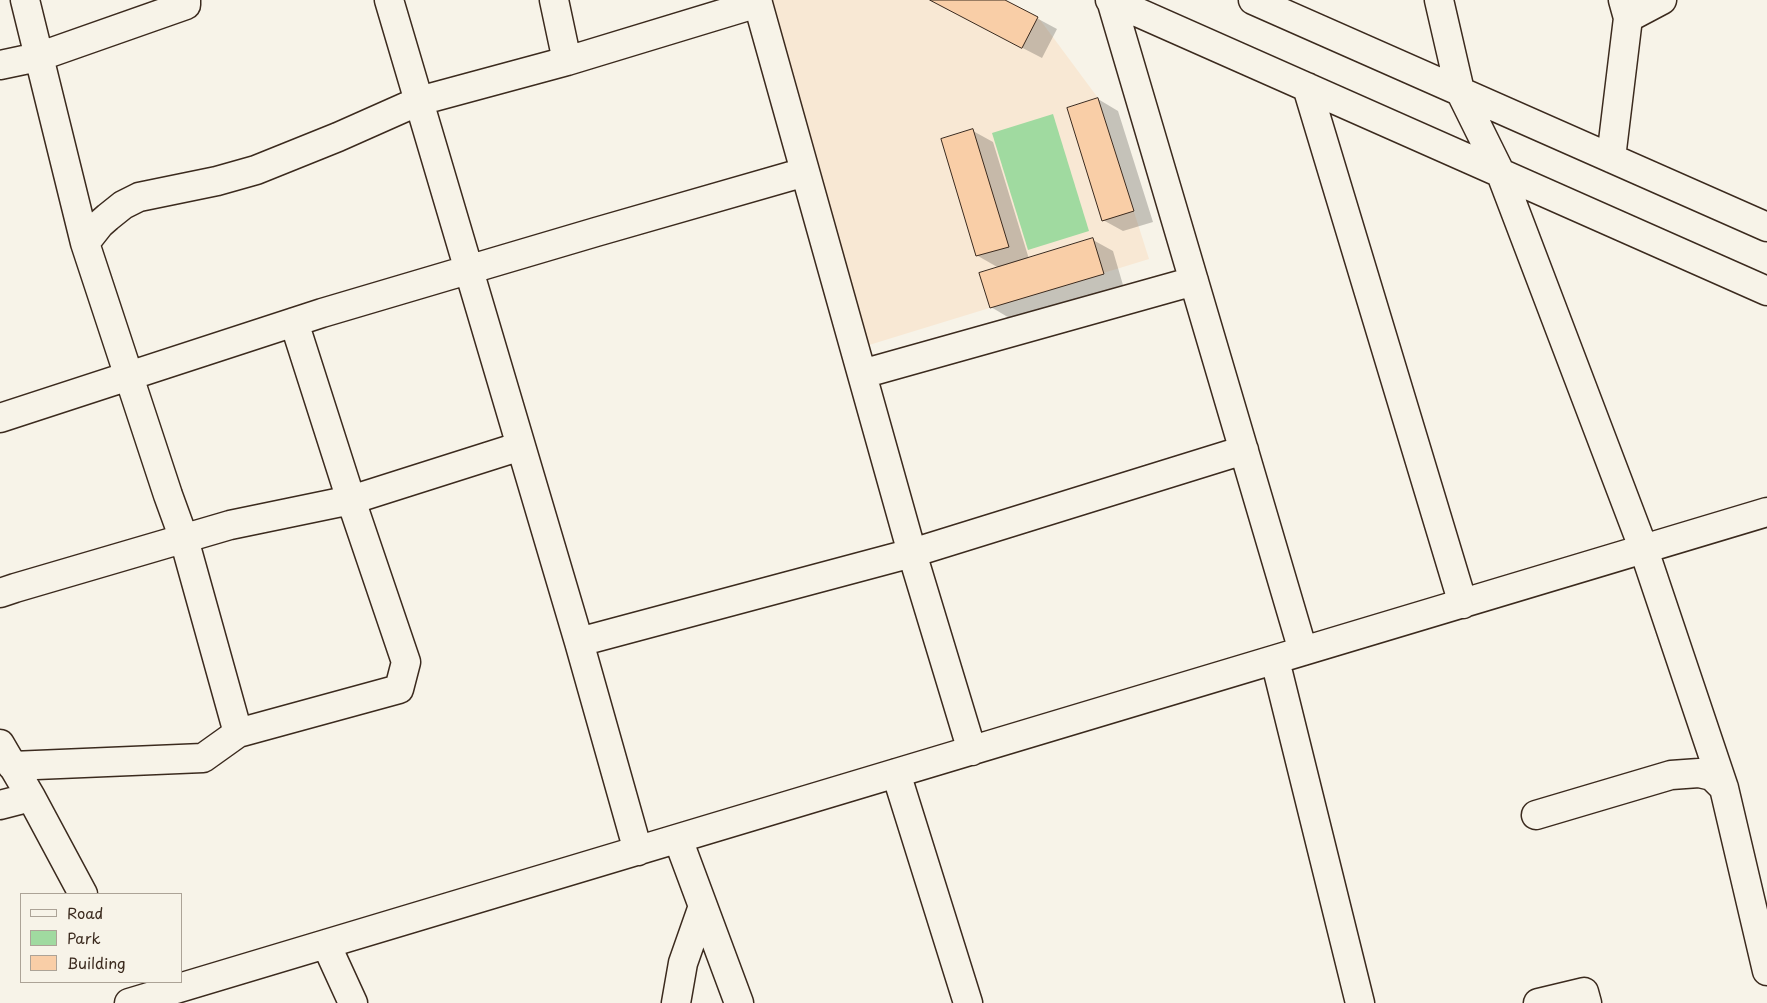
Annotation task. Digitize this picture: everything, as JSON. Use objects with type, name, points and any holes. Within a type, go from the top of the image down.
[{"type":"street","points":[[25,0],[85,244],[184,539],[238,732]]},
{"type":"street","points":[[0,65],[38,57],[186,5],[186,0]]},
{"type":"street","points":[[389,0],[579,642],[638,851]]},
{"type":"street","points":[[554,0],[567,61]]},
{"type":"street","points":[[1111,0],[1767,291]]},
{"type":"street","points":[[1111,0],[1303,651]]},
{"type":"street","points":[[1253,0],[1767,227]]},
{"type":"street","points":[[1439,0],[1460,91],[1501,174],[1644,550],[1724,788],[1767,971]]},
{"type":"street","points":[[1611,158],[1626,9],[1662,0]]},
{"type":"street","points":[[85,244],[100,224],[108,217],[123,205],[139,198],[217,181],[256,170],[338,137],[419,101],[567,61],[757,1],[912,553],[972,751]]},
{"type":"street","points":[[1307,87],[1463,604]]},
{"type":"street","points":[[0,418],[294,322],[469,269],[805,172]]},
{"type":"street","points":[[862,374],[1194,281]]},
{"type":"street","points":[[6,755],[203,758],[238,732],[399,689],[406,662],[351,500],[294,322]]},
{"type":"street","points":[[0,594],[230,525],[351,500],[521,446]]},
{"type":"street","points":[[579,642],[912,553],[1244,450]]},
{"type":"street","points":[[129,1003],[156,993],[638,851],[1767,512]]},
{"type":"street","points":[[1276,660],[1360,1003]]},
{"type":"street","points":[[6,755],[31,797],[82,893]]},
{"type":"street","points":[[896,773],[968,1003]]},
{"type":"street","points":[[1536,815],[1671,775],[1699,773],[1712,776],[1724,788]]},
{"type":"street","points":[[0,805],[31,797]]},
{"type":"street","points":[[678,839],[739,1003]]},
{"type":"street","points":[[676,1003],[683,963],[703,906]]},
{"type":"street","points":[[326,944],[353,1003]]},
{"type":"street","points":[[1538,1003],[1584,992],[1587,1003]]},
{"type":"shaded area","points":[[771,0],[1005,0],[1038,17],[1098,98],[1149,259],[869,345]]},
{"type":"green space","points":[[1053,114],[1089,231],[1028,250],[992,133]]},
{"type":"building","points":[[930,0],[1005,0],[1038,17],[1022,48]]},
{"type":"building","points":[[1098,98],[1134,211],[1102,221],[1067,108]]},
{"type":"building","points":[[973,129],[1009,247],[976,256],[941,139]]},
{"type":"building","points":[[1093,238],[1104,274],[990,308],[979,273]]}]
